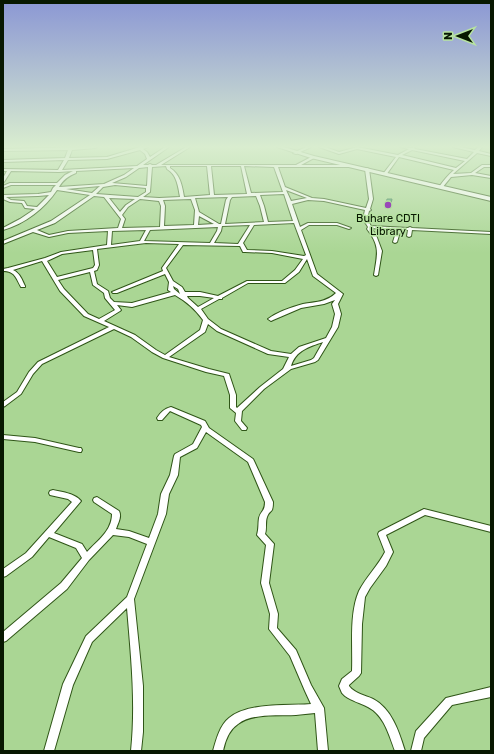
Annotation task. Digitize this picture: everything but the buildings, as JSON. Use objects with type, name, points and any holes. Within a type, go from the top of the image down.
[{"type":"main road","points":[[420,182],[491,199]]},
{"type":"street","points":[[3,229],[20,222],[37,208],[52,193],[59,182]]},
{"type":"street","points":[[3,243],[53,222],[93,195],[104,185],[111,182]]},
{"type":"street","points":[[120,214],[126,206],[147,194],[149,182]]},
{"type":"street","points":[[179,182],[182,197]]},
{"type":"street","points":[[211,182],[212,196]]},
{"type":"street","points":[[246,182],[249,194]]},
{"type":"street","points":[[244,428],[238,421],[238,412],[262,388],[286,370],[293,366],[313,361],[320,355],[333,332],[338,314],[335,304],[340,296],[338,292],[315,275],[306,257],[299,229],[281,182]]},
{"type":"street","points":[[369,182],[371,199],[369,210],[365,219],[380,251],[376,275]]},
{"type":"street","points":[[441,187],[445,182]]},
{"type":"street","points":[[3,184],[56,186],[119,184],[149,187]]},
{"type":"street","points":[[3,187],[10,184]]},
{"type":"street","points":[[56,186],[66,191]]},
{"type":"street","points":[[3,196],[66,191],[106,197],[159,199],[257,194],[284,190],[316,199],[369,210]]},
{"type":"street","points":[[257,194],[262,206],[266,223]]},
{"type":"street","points":[[17,202],[27,195]]},
{"type":"street","points":[[211,244],[219,231],[228,200],[231,195]]},
{"type":"street","points":[[3,196],[10,201],[23,202],[26,207],[37,208]]},
{"type":"street","points":[[106,197],[120,214],[123,222],[120,229]]},
{"type":"street","points":[[193,197],[197,213],[196,226]]},
{"type":"street","points":[[159,199],[161,200],[163,206],[162,227]]},
{"type":"street","points":[[289,203],[316,199]]},
{"type":"street","points":[[197,213],[221,225]]},
{"type":"street","points":[[34,231],[49,236],[63,233],[120,229],[296,222]]},
{"type":"street","points":[[3,270],[61,253],[109,246],[141,243],[235,245],[241,243],[253,224]]},
{"type":"street","points":[[299,229],[305,224],[335,224],[348,228]]},
{"type":"street","points":[[370,227],[491,233]]},
{"type":"street","points":[[141,243],[148,228]]},
{"type":"street","points":[[395,242],[398,232],[397,228]]},
{"type":"street","points":[[409,236],[410,228]]},
{"type":"street","points":[[109,246],[110,230]]},
{"type":"street","points":[[182,243],[164,268],[165,272],[171,282],[180,288],[206,320],[219,330],[262,349],[291,356]]},
{"type":"street","points":[[241,243],[245,251],[272,252],[306,257]]},
{"type":"street","points":[[56,279],[92,271],[96,267],[95,248]]},
{"type":"street","points":[[198,309],[247,282],[283,282],[297,271],[306,257]]},
{"type":"street","points":[[44,259],[44,262],[62,290],[81,311],[112,328],[133,336],[154,352],[208,371],[227,375],[233,395],[233,408],[238,412]]},
{"type":"street","points":[[10,269],[15,271],[23,286]]},
{"type":"street","points":[[92,271],[95,285],[106,292],[112,303],[117,308],[117,311],[100,321]]},
{"type":"street","points":[[115,292],[165,272]]},
{"type":"street","points":[[171,282],[170,288],[175,293],[185,296],[200,294],[220,298]]},
{"type":"street","points":[[271,320],[301,306],[332,300],[338,292]]},
{"type":"street","points":[[112,303],[132,306],[175,293]]},
{"type":"street","points":[[165,356],[203,331],[206,320]]},
{"type":"street","points":[[3,405],[19,393],[30,373],[40,363],[112,328]]},
{"type":"street","points":[[286,370],[291,356],[298,350],[329,338]]},
{"type":"street","points":[[136,751],[138,732],[138,686],[130,599],[162,514],[165,494],[174,475],[178,456],[195,446],[206,424],[171,409],[167,410],[160,418]]},
{"type":"street","points":[[205,428],[238,449],[251,461],[262,482],[270,505],[263,517],[263,529],[261,536],[270,544],[266,583],[274,614],[272,629],[293,653],[308,688],[319,708],[323,751]]},
{"type":"street","points":[[3,437],[35,440],[79,450]]},
{"type":"street","points":[[3,574],[29,555],[77,501],[70,497],[52,492]]},
{"type":"street","points":[[3,638],[60,591],[86,558],[111,532],[116,520],[116,513],[97,500]]},
{"type":"street","points":[[400,751],[392,727],[384,714],[374,705],[348,693],[344,686],[345,682],[356,673],[355,659],[358,652],[361,597],[389,552],[382,534],[424,512],[491,529]]},
{"type":"street","points":[[111,532],[129,534],[151,542]]},
{"type":"street","points":[[49,534],[79,546],[86,558]]},
{"type":"street","points":[[49,751],[68,684],[89,639],[130,599]]},
{"type":"street","points":[[416,751],[420,735],[449,701],[491,692]]},
{"type":"street","points":[[218,751],[222,738],[229,726],[233,721],[241,717],[264,711],[319,708]]},
{"type":"place","name":"Buhare CDTI Library","points":[[388,205]]}]
